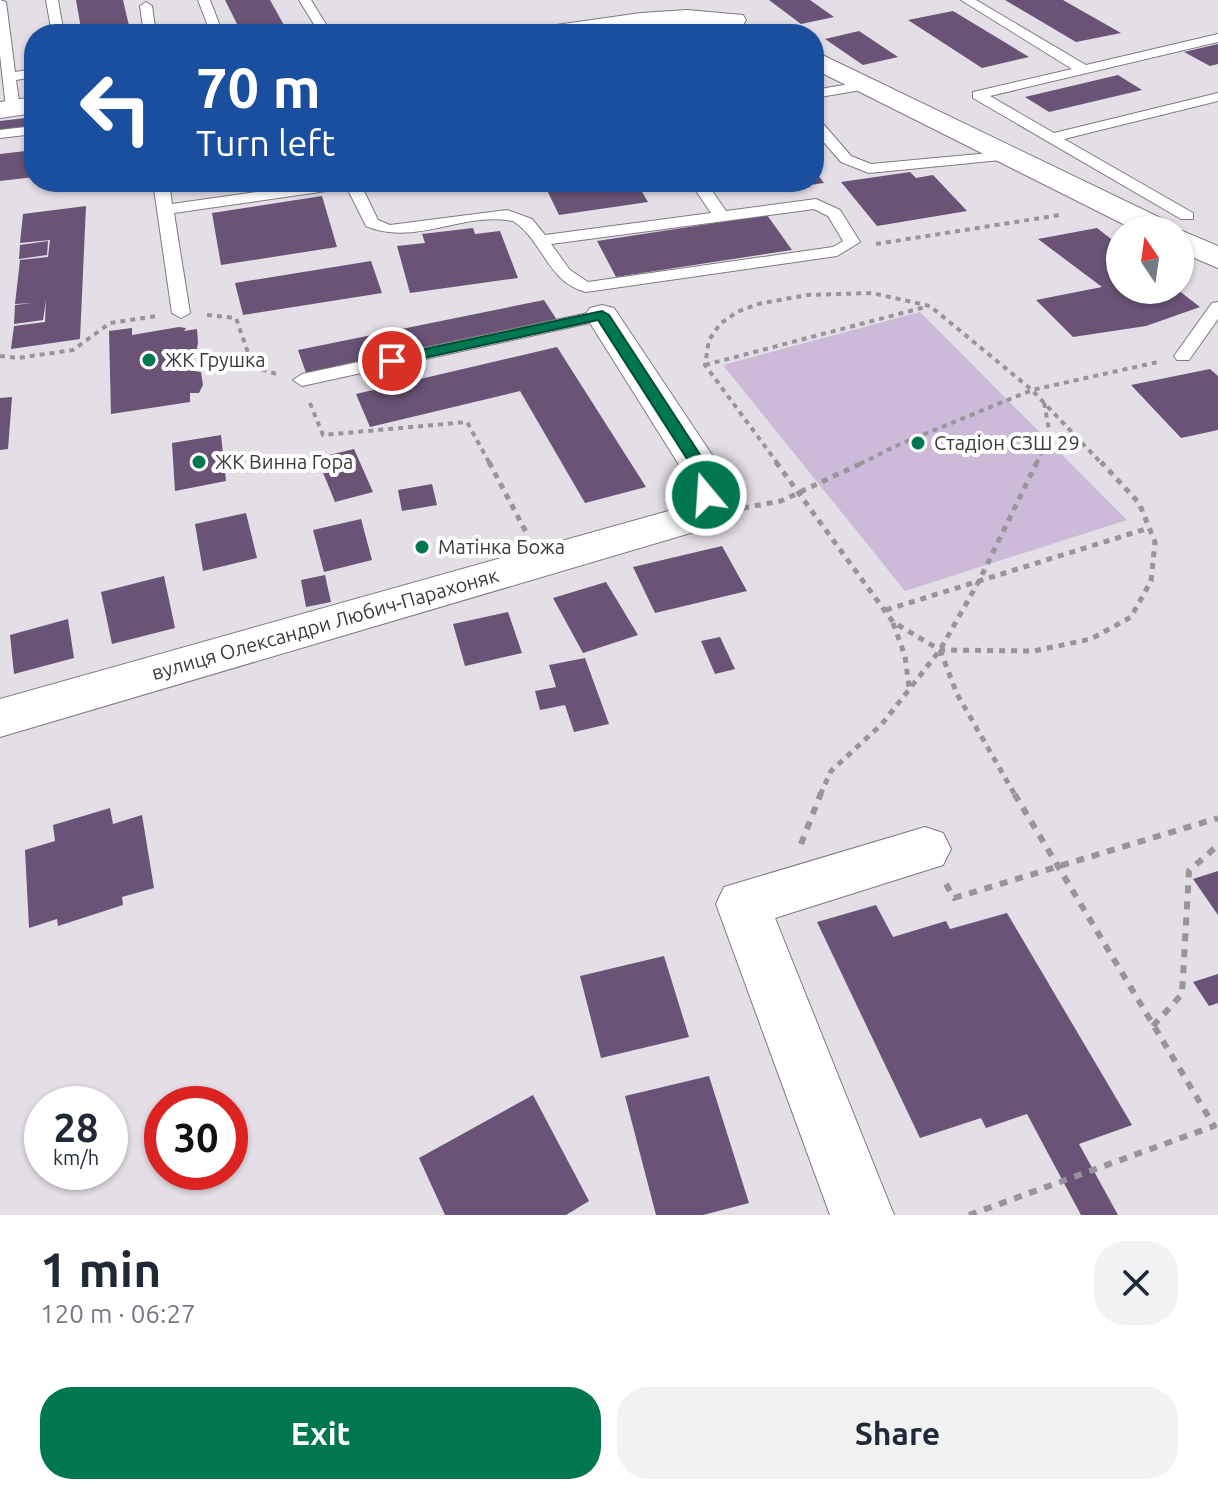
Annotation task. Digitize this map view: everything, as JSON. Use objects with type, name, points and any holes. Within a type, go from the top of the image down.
[{"type":"street","points":[[692,0],[743,24]]},
{"type":"street","points":[[621,24],[685,15],[743,24]]},
{"type":"street","points":[[824,64],[1132,216]]},
{"type":"street","points":[[1194,238],[1218,259]]},
{"type":"street","name":"вулиця Олександри Любич-Парахоняк","points":[[0,718],[707,514],[706,476],[602,315]]},
{"type":"street","points":[[862,1215],[743,904],[925,849]]},
{"type":"lane","points":[[52,0],[56,24]]},
{"type":"lane","points":[[204,0],[213,24]]},
{"type":"lane","points":[[305,0],[320,24]]},
{"type":"lane","points":[[967,0],[1084,70]]},
{"type":"lane","points":[[0,2],[8,77],[16,108]]},
{"type":"lane","points":[[146,6],[149,24]]},
{"type":"lane","points":[[1165,216],[1051,138],[978,95],[1218,38]]},
{"type":"lane","points":[[8,77],[24,75]]},
{"type":"lane","points":[[824,92],[868,85]]},
{"type":"lane","points":[[1051,138],[1218,97]]},
{"type":"lane","points":[[0,134],[24,131]]},
{"type":"lane","points":[[824,134],[846,159],[869,169],[1011,155]]},
{"type":"lane","points":[[162,192],[181,313]]},
{"type":"lane","points":[[165,210],[286,192]]},
{"type":"lane","points":[[358,192],[372,223],[378,228],[400,230],[510,215],[527,222],[539,241],[568,278],[586,287],[847,248],[852,242],[851,235],[834,213],[816,204],[539,241]]},
{"type":"lane","points":[[705,192],[721,216]]},
{"type":"lane","points":[[1183,356],[1218,307]]},
{"type":"lane","points":[[302,380],[602,315]]},
{"type":"path","points":[[847,248],[1051,217],[1103,202]]},
{"type":"path","points":[[893,622],[940,650],[1034,651],[1091,639],[1131,617],[1151,581],[1155,542],[1139,503],[1045,403],[930,306],[872,293],[787,298],[754,305],[722,321],[708,341],[705,365],[886,610],[905,656],[909,688]]},
{"type":"path","points":[[705,365],[930,306]]},
{"type":"path","points":[[781,501],[839,477],[898,445],[1032,390],[1183,356]]},
{"type":"path","points":[[800,847],[831,771],[882,724],[940,650],[979,581],[1050,436],[1045,403]]},
{"type":"path","points":[[886,610],[1149,528]]},
{"type":"path","points":[[940,650],[957,694],[1056,866],[1214,1126],[969,1215]]},
{"type":"path","points":[[925,849],[954,898],[1218,818]]},
{"type":"path","points":[[1153,1026],[1182,994],[1189,871],[1218,845]]},
{"type":"shaded area","name":"Стадіон СЗШ 29","points":[[920,312],[1127,520],[905,591],[723,365]]},
{"type":"building","points":[[76,0],[123,0],[129,24],[80,24]]},
{"type":"building","points":[[225,0],[270,0],[283,24],[237,24]]},
{"type":"building","points":[[769,0],[810,0],[834,17],[801,24]]},
{"type":"building","points":[[1005,0],[1063,0],[1121,33],[1076,42]]},
{"type":"building","points":[[953,11],[1029,57],[982,68],[908,20]]},
{"type":"building","points":[[859,31],[898,57],[863,65],[825,39]]},
{"type":"building","points":[[1218,44],[1218,64],[1210,66],[1184,52]]},
{"type":"building","points":[[1118,75],[1142,90],[1049,112],[1025,97]]},
{"type":"building","points":[[24,118],[24,127],[0,130],[0,121]]},
{"type":"building","points":[[24,151],[24,178],[0,181],[0,154]]},
{"type":"building","points":[[910,172],[916,178],[933,175],[967,211],[877,226],[841,182]]},
{"type":"building","points":[[548,192],[642,192],[648,202],[559,215]]},
{"type":"building","points":[[322,196],[337,247],[221,265],[212,213]]},
{"type":"building","points":[[86,206],[80,339],[11,349],[14,326],[45,322],[46,300],[43,320],[14,324],[15,305],[33,303],[15,304],[20,260],[48,257],[50,240],[20,243],[23,214]]},
{"type":"building","points":[[767,215],[792,250],[616,277],[597,241]]},
{"type":"building","points":[[473,228],[475,234],[500,231],[518,278],[410,293],[397,246],[425,243],[422,234]]},
{"type":"building","points":[[1097,228],[1106,235],[1106,304],[1194,302],[1200,307],[1146,326],[1073,337],[1036,300],[1102,287],[1038,239]]},
{"type":"building","points":[[48,241],[47,255],[19,259],[20,245]]},
{"type":"building","points":[[371,261],[382,293],[243,315],[235,283]]},
{"type":"building","points":[[544,300],[557,320],[306,373],[298,350]]},
{"type":"building","name":"ЖК Грушка","points":[[132,328],[132,335],[186,328],[184,331],[197,329],[197,349],[188,350],[188,370],[201,372],[203,385],[199,393],[190,393],[190,402],[111,414],[109,331]]},
{"type":"building","points":[[557,347],[646,487],[585,503],[520,391],[370,427],[356,394]]},
{"type":"building","points":[[1210,369],[1218,376],[1218,430],[1181,438],[1131,385]]},
{"type":"building","points":[[12,397],[8,449],[0,450],[0,398]]},
{"type":"building","name":"ЖК Винна Гора","points":[[221,435],[226,481],[175,491],[172,443]]},
{"type":"building","points":[[354,449],[373,492],[335,502],[317,458]]},
{"type":"building","points":[[432,484],[437,505],[402,511],[398,490]]},
{"type":"building","points":[[246,513],[257,558],[203,571],[195,524]]},
{"type":"building","points":[[361,519],[372,560],[324,572],[313,530]]},
{"type":"building","points":[[722,546],[747,591],[655,613],[633,567]]},
{"type":"building","points":[[325,575],[331,602],[306,607],[301,580]]},
{"type":"building","points":[[164,576],[175,628],[112,644],[101,592]]},
{"type":"building","points":[[606,582],[638,635],[583,653],[553,598]]},
{"type":"building","points":[[508,612],[522,653],[465,666],[453,624]]},
{"type":"building","points":[[68,619],[74,658],[14,674],[10,635]]},
{"type":"building","points":[[720,637],[735,669],[715,674],[701,641]]},
{"type":"building","points":[[585,658],[609,724],[574,732],[565,705],[540,710],[535,691],[556,687],[549,665]]},
{"type":"building","points":[[110,808],[113,824],[142,815],[154,888],[122,897],[123,905],[58,926],[57,919],[29,928],[25,850],[55,841],[53,825]]},
{"type":"building","points":[[1218,871],[1218,915],[1193,879]]},
{"type":"building","points":[[876,905],[893,937],[946,921],[950,929],[1007,913],[1132,1125],[1079,1144],[1118,1215],[1081,1215],[1027,1114],[986,1128],[981,1118],[920,1138],[817,922]]},
{"type":"building","points":[[664,956],[689,1037],[601,1058],[580,976]]},
{"type":"building","points":[[1218,974],[1218,1003],[1209,1006],[1193,982]]},
{"type":"building","points":[[709,1076],[749,1203],[703,1215],[656,1215],[625,1096]]},
{"type":"building","points":[[533,1095],[589,1201],[566,1215],[445,1215],[419,1158]]},
{"type":"place","name":"ЖК Грушка","points":[[149,360]]},
{"type":"place","name":"Стадіон СЗШ 29","points":[[918,443]]},
{"type":"place","name":"ЖК Винна Гора","points":[[199,462]]},
{"type":"place","name":"Матінка Божа","points":[[422,547]]},
{"type":"route","points":[[392,361],[602,315],[706,476],[706,495]]}]
